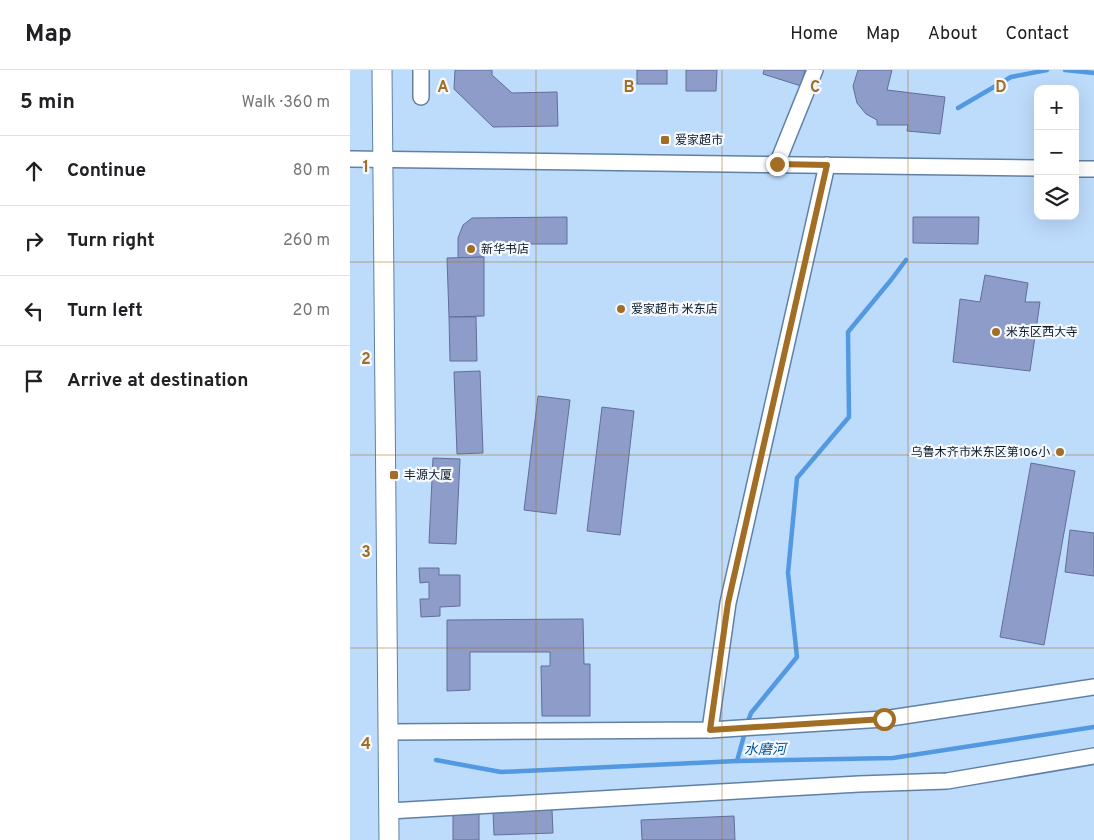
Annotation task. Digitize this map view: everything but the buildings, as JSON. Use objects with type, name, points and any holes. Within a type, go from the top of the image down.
[{"type":"main road","points":[[382,70],[389,840]]},
{"type":"street","points":[[421,70],[421,97]]},
{"type":"street","points":[[777,164],[815,70]]},
{"type":"street","points":[[350,159],[1034,168]]},
{"type":"street","points":[[710,730],[728,603],[827,165]]},
{"type":"street","points":[[1079,168],[1094,169]]},
{"type":"street","points":[[388,732],[710,730],[884,719],[1094,687]]},
{"type":"street","points":[[388,811],[849,784],[947,781],[1094,756]]},
{"type":"waterway","points":[[958,108],[1011,77],[1047,70]]},
{"type":"waterway","points":[[1065,70],[1094,73]]},
{"type":"waterway","points":[[747,724],[751,713],[797,657],[788,573],[797,478],[849,417],[848,332],[906,260]]},
{"type":"waterway","name":"水磨河","points":[[436,760],[501,772],[737,761],[893,758],[1094,727]]},
{"type":"waterway","points":[[737,761],[745,732]]},
{"type":"place","name":"爱家超市","points":[[665,140]]},
{"type":"place","name":"新华书店","points":[[471,249]]},
{"type":"place","name":"爱家超市 米东店","points":[[621,309]]},
{"type":"place","name":"米东区西大寺","points":[[996,332]]},
{"type":"place","name":"乌鲁木齐市米东区第106小","points":[[1060,452]]},
{"type":"place","name":"丰源大厦","points":[[394,475]]},
{"type":"route","points":[[777,164],[827,165],[728,603],[710,730],[884,719]]}]
